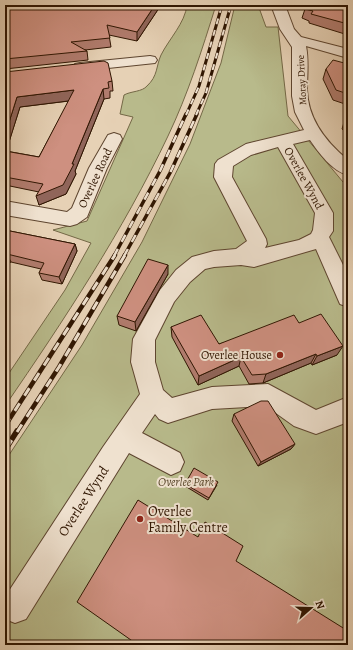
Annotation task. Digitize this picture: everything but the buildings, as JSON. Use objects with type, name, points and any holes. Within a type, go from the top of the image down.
[{"type":"street","name":"Moray Drive","points":[[278,5],[288,30],[297,41],[300,54],[301,103],[314,133],[328,152],[348,169]]},
{"type":"street","points":[[297,41],[312,43],[348,54]]},
{"type":"street","points":[[64,68],[152,59]]},
{"type":"street","name":"Overlee Wynd","points":[[249,251],[250,224],[223,176],[224,164],[238,153],[254,146],[283,141],[314,133]]},
{"type":"street","name":"Overlee Road","points":[[5,208],[62,218],[76,216],[80,212],[98,168],[114,140]]},
{"type":"street","name":"Overlee Wynd","points":[[283,141],[324,213],[325,219],[323,231],[318,239]]},
{"type":"street","points":[[348,298],[324,244],[318,239],[304,246],[281,252],[249,251],[199,263],[183,276],[167,296],[144,338],[143,362],[154,396],[168,411],[212,398],[268,394],[286,405],[302,418],[316,422],[334,417],[348,409]]},
{"type":"street","name":"Overlee Wynd","points":[[15,608],[125,438],[154,396]]},
{"type":"street","points":[[125,438],[171,462]]},
{"type":"green space","points":[[187,5],[216,5],[194,72],[168,136],[112,241],[71,308],[5,406],[5,379],[65,290],[91,243],[53,230],[87,221],[133,117],[120,114],[124,95],[145,88],[151,82],[155,75],[159,59],[183,18]]},
{"type":"green space","name":"Overlee Park","points":[[235,5],[258,5],[266,27],[278,27],[288,116],[343,182],[348,185],[348,645],[5,645],[5,461],[82,345],[142,242],[190,144],[221,63]]},
{"type":"railway","points":[[186,115],[199,86],[222,5]]},
{"type":"railway","points":[[196,115],[206,93],[231,5]]},
{"type":"railway","points":[[114,256],[160,171],[186,114]]},
{"type":"railway","points":[[124,256],[170,173],[197,114]]},
{"type":"railway","points":[[5,426],[115,255]]},
{"type":"railway","points":[[17,432],[59,367],[125,255]]},
{"type":"railway","points":[[5,450],[17,431]]},
{"type":"place","name":"Overlee House","points":[[280,355]]},
{"type":"place","name":"Overlee Family Centre","points":[[140,519]]}]
